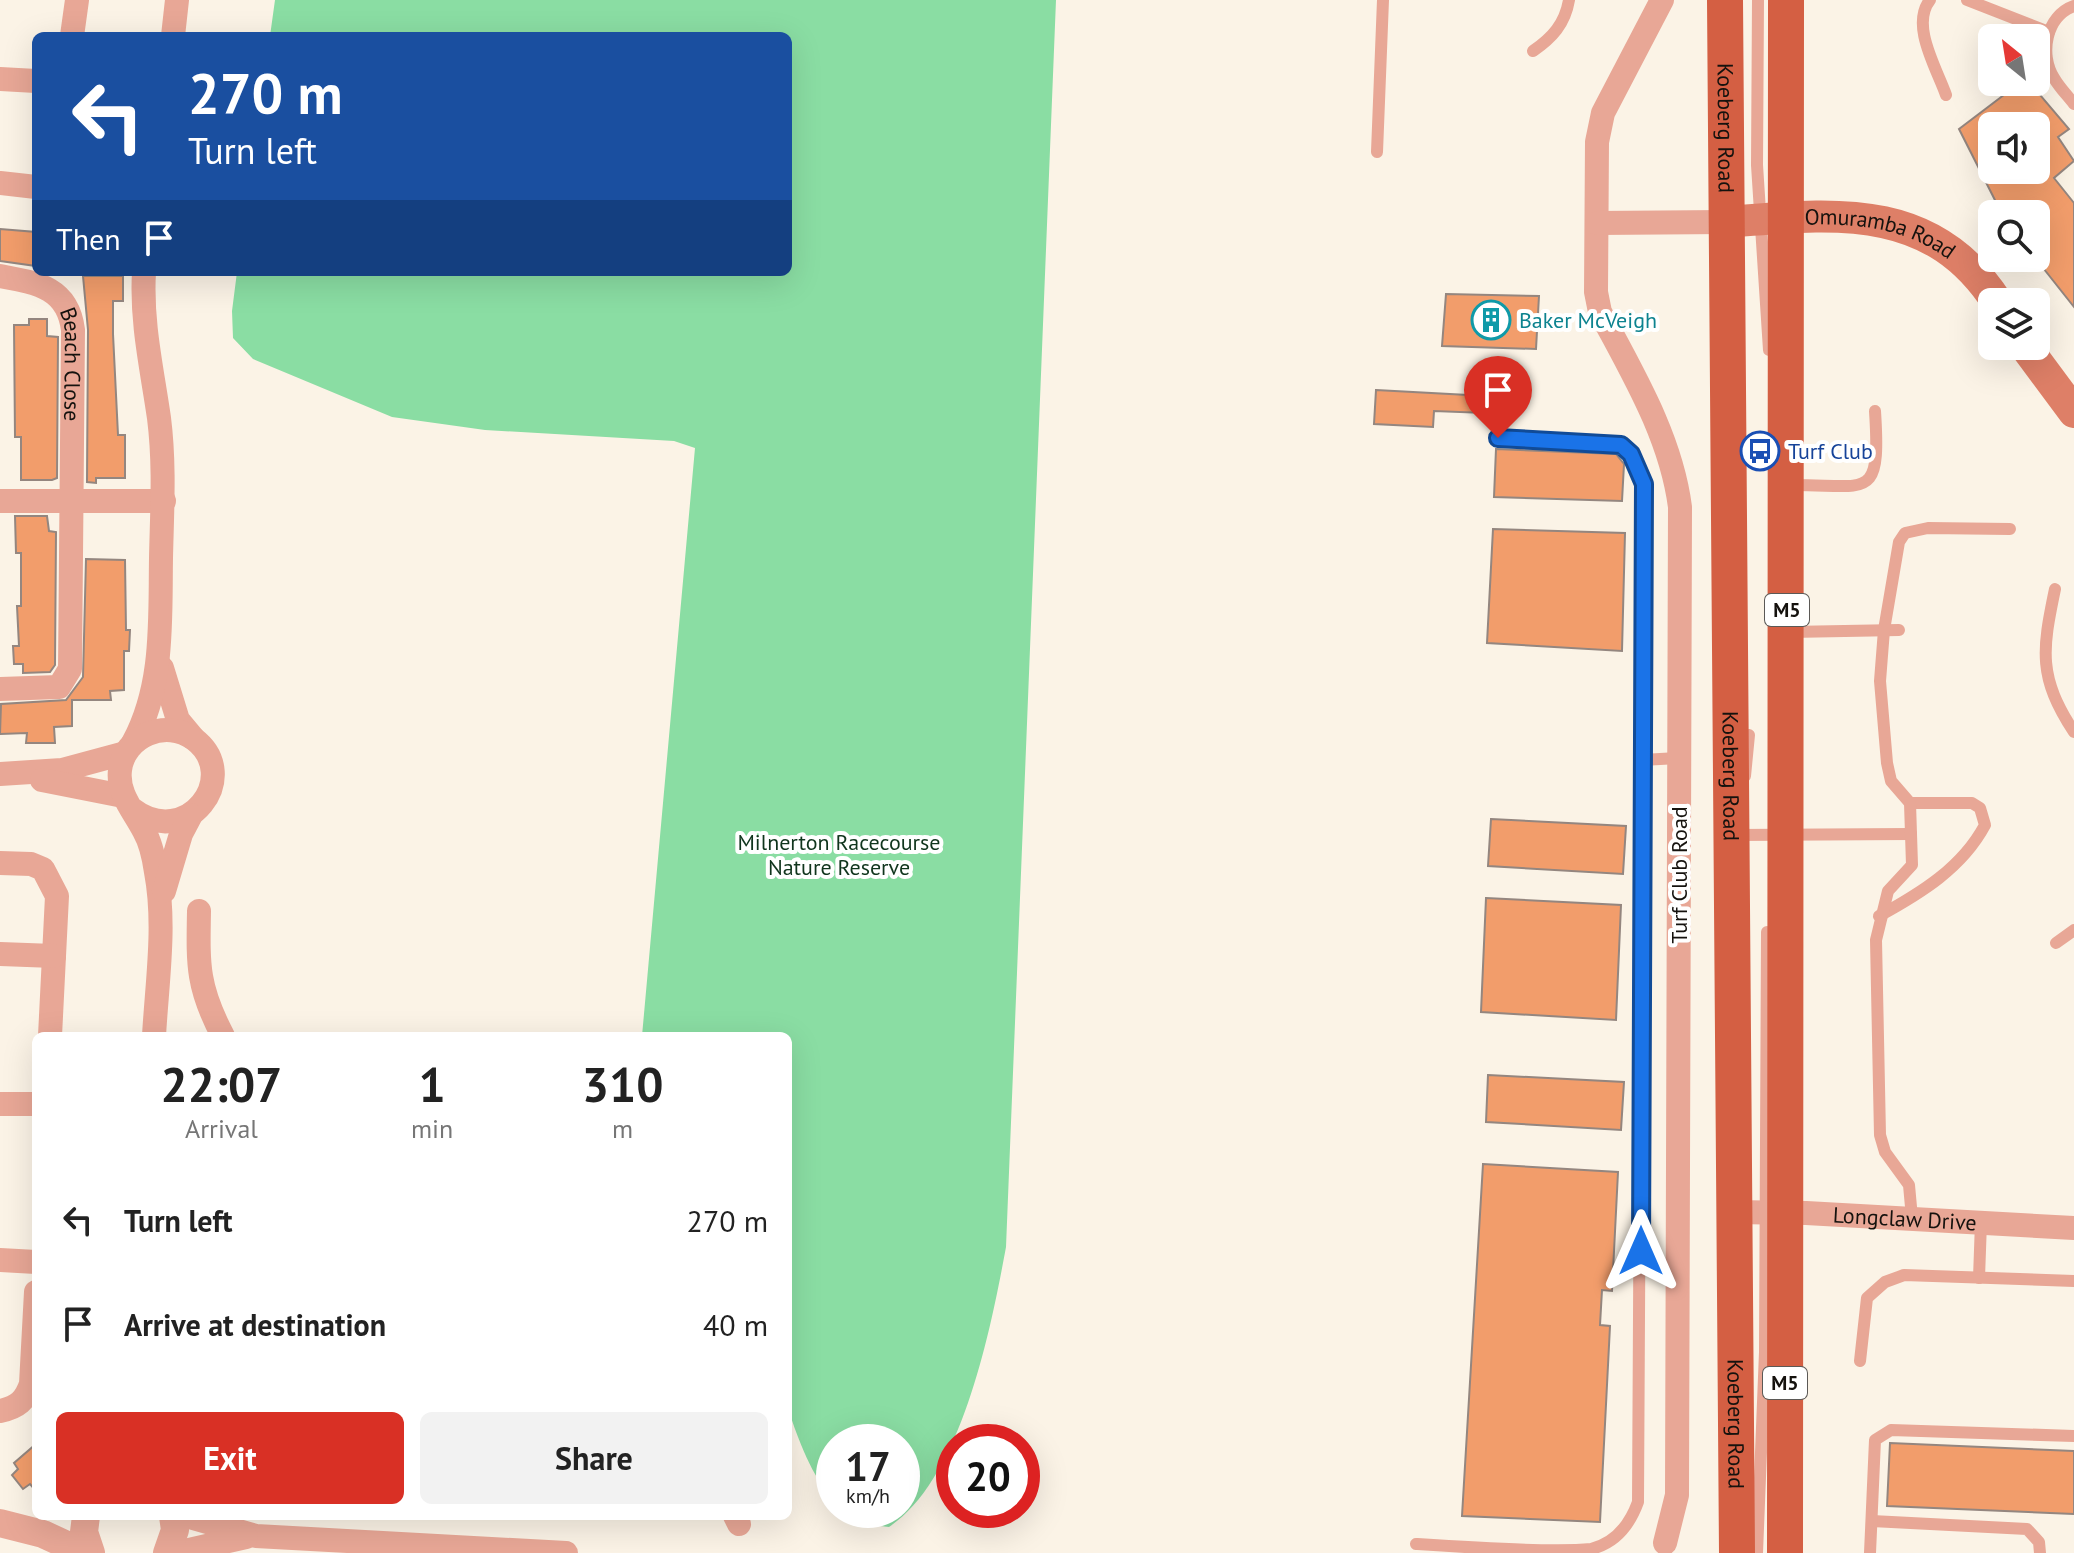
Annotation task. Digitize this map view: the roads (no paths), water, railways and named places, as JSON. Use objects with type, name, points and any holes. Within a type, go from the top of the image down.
[{"type":"main road","name":"Koeberg Road","points":[[1785,1553],[1762,1213],[1731,835],[1749,217],[1786,0]]},
{"type":"main road","name":"Koeberg Road","points":[[1732,15],[1749,217],[1787,485],[1787,632],[1772,835],[1762,1213],[1737,1553]]},
{"type":"main road","name":"Omuramba Road","points":[[1749,217],[1863,218],[1909,227],[1940,242],[1966,262],[1986,288]]},
{"type":"main road","points":[[2035,360],[2074,412]]},
{"type":"street","points":[[73,32],[77,0]]},
{"type":"street","points":[[173,32],[177,0]]},
{"type":"street","name":"Turf Club Road","points":[[1662,0],[1603,113],[1597,142],[1596,292],[1600,312],[1663,437],[1676,474],[1680,507],[1677,1495],[1665,1543]]},
{"type":"street","points":[[0,79],[32,81]]},
{"type":"street","points":[[0,183],[32,187]]},
{"type":"street","points":[[1597,223],[1749,217]]},
{"type":"street","name":"Beach Close","points":[[0,276],[48,290],[61,296],[71,308],[72,502]]},
{"type":"street","points":[[144,276],[142,301],[159,418],[164,501],[159,658],[149,709],[119,774],[128,802],[153,854],[161,905]]},
{"type":"street","points":[[0,501],[164,501]]},
{"type":"street","points":[[0,689],[59,687],[70,669],[72,502]]},
{"type":"street","points":[[154,1032],[161,905],[171,861],[191,815],[208,796],[212,771],[209,759],[178,720],[159,658]]},
{"type":"street","points":[[8,774],[62,770],[129,748],[156,731],[169,730],[193,738]]},
{"type":"street","points":[[8,774],[128,802],[154,822],[167,823],[191,815]]},
{"type":"street","points":[[0,863],[31,864],[43,869],[57,896],[50,1032]]},
{"type":"street","points":[[199,911],[198,977],[205,1002],[221,1032]]},
{"type":"street","points":[[0,954],[54,956]]},
{"type":"street","points":[[0,1104],[32,1104]]},
{"type":"street","name":"Longclaw Drive","points":[[1762,1213],[2074,1228]]},
{"type":"street","points":[[0,1260],[32,1262]]},
{"type":"street","points":[[0,1411],[15,1408],[26,1398],[32,1366]]},
{"type":"street","points":[[0,1520],[32,1514]]},
{"type":"street","points":[[0,1520],[43,1534],[84,1553]]},
{"type":"street","points":[[86,1520],[84,1532],[91,1553]]},
{"type":"street","points":[[167,1553],[175,1530],[174,1520]]},
{"type":"street","points":[[200,1520],[256,1536],[566,1553]]},
{"type":"street","points":[[176,1553],[256,1536]]},
{"type":"lane","points":[[1377,152],[1383,0]]},
{"type":"lane","points":[[1533,51],[1556,31],[1566,16],[1569,0]]},
{"type":"lane","points":[[1758,0],[1749,217],[1770,370]]},
{"type":"lane","points":[[1930,0],[1923,17],[1924,33],[1946,95]]},
{"type":"lane","points":[[1967,0],[2028,24]]},
{"type":"lane","points":[[2050,30],[2057,17],[2074,6]]},
{"type":"lane","points":[[2050,67],[2074,104]]},
{"type":"lane","points":[[1787,485],[1854,487],[1866,482],[1875,474],[1878,458],[1875,411]]},
{"type":"lane","points":[[1416,1544],[1559,1552],[1593,1549],[1620,1534],[1638,1502],[1645,494],[1637,467],[1621,445],[1498,438]]},
{"type":"lane","points":[[1912,1218],[1909,1185],[1885,1152],[1880,1135],[1876,940],[1879,916],[1888,891],[1912,865],[1910,803],[1891,781],[1884,749],[1880,681],[1884,630],[1899,542],[1905,533],[1928,528],[2010,529]]},
{"type":"lane","points":[[2055,589],[2046,629],[2049,684],[2053,701],[2074,732]]},
{"type":"lane","points":[[1787,632],[1899,630]]},
{"type":"lane","points":[[1749,728],[1749,760],[1731,835],[1911,834]]},
{"type":"lane","points":[[1642,760],[1678,758]]},
{"type":"lane","points":[[1879,916],[1961,861],[1985,825],[1985,818],[1972,803],[1910,803]]},
{"type":"lane","points":[[1912,865],[1932,883]]},
{"type":"lane","points":[[1757,1553],[1765,1352],[1762,1213],[1768,913]]},
{"type":"lane","points":[[2056,943],[2074,930]]},
{"type":"lane","points":[[1979,1278],[1981,1222]]},
{"type":"lane","points":[[1860,1361],[1867,1298],[1885,1282],[1904,1275],[2074,1281]]},
{"type":"lane","points":[[1870,1553],[1875,1440],[1891,1430],[2074,1436]]},
{"type":"lane","points":[[1872,1521],[2027,1529],[2039,1542],[2040,1553]]},
{"type":"place","name":"Baker McVeigh","points":[[1491,320]]},
{"type":"place","name":"Turf Club","points":[[1760,451]]},
{"type":"park label","name":"Milnerton Racecourse Nature Reserve","points":[[839,854]]}]
